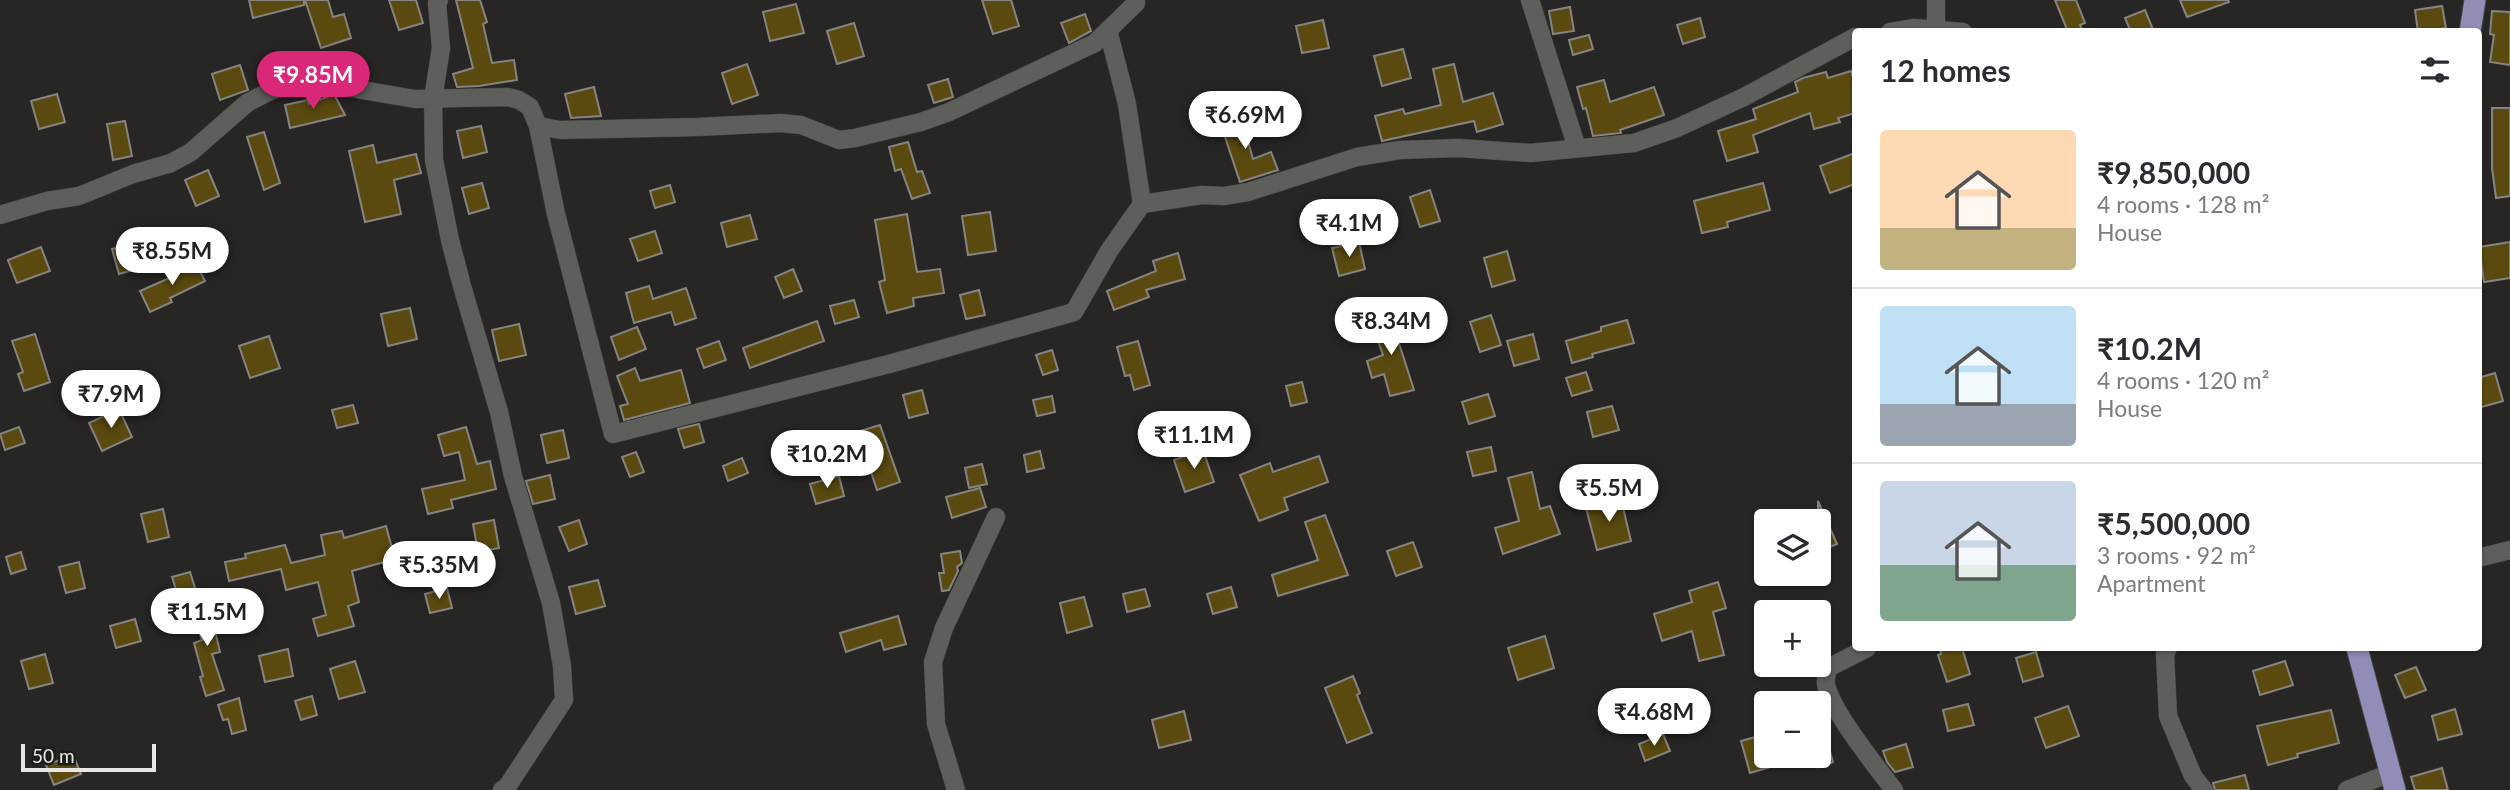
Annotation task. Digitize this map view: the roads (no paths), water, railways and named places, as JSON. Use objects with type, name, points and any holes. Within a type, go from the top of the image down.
[{"type":"main road","points":[[2471,28],[2475,0]]},
{"type":"main road","points":[[2358,651],[2392,781]]},
{"type":"street","points":[[439,0],[437,3],[441,48],[433,99],[434,160],[450,240],[499,412],[513,476],[551,603],[562,666],[564,700],[507,787],[502,790]]},
{"type":"street","points":[[1530,0],[1577,148]]},
{"type":"street","points":[[1936,0],[1936,28]]},
{"type":"street","points":[[538,126],[559,130],[781,122],[801,125],[839,140],[855,138],[921,122],[949,112],[1095,43],[1140,1]]},
{"type":"street","points":[[0,215],[47,201],[79,196],[133,174],[171,163],[191,152],[247,103],[270,91],[296,83],[325,80],[389,95],[433,99],[508,97],[519,100],[530,107],[538,126],[556,214],[613,434],[889,364],[1074,312],[1109,251],[1142,204],[1127,104],[1108,30]]},
{"type":"street","points":[[1142,204],[1202,195],[1224,197],[1248,192],[1357,158],[1400,150],[1459,148],[1531,153],[1634,143],[1677,128],[1744,97],[1852,39]]},
{"type":"street","points":[[956,790],[936,724],[933,662],[944,628],[996,517]]},
{"type":"street","points":[[2482,557],[2510,550]]},
{"type":"street","points":[[1861,651],[1828,668],[1825,681],[1829,694],[1852,733],[1894,790]]},
{"type":"street","points":[[2166,651],[2168,716],[2193,776],[2204,790]]},
{"type":"street","points":[[2347,790],[2392,781]]}]
